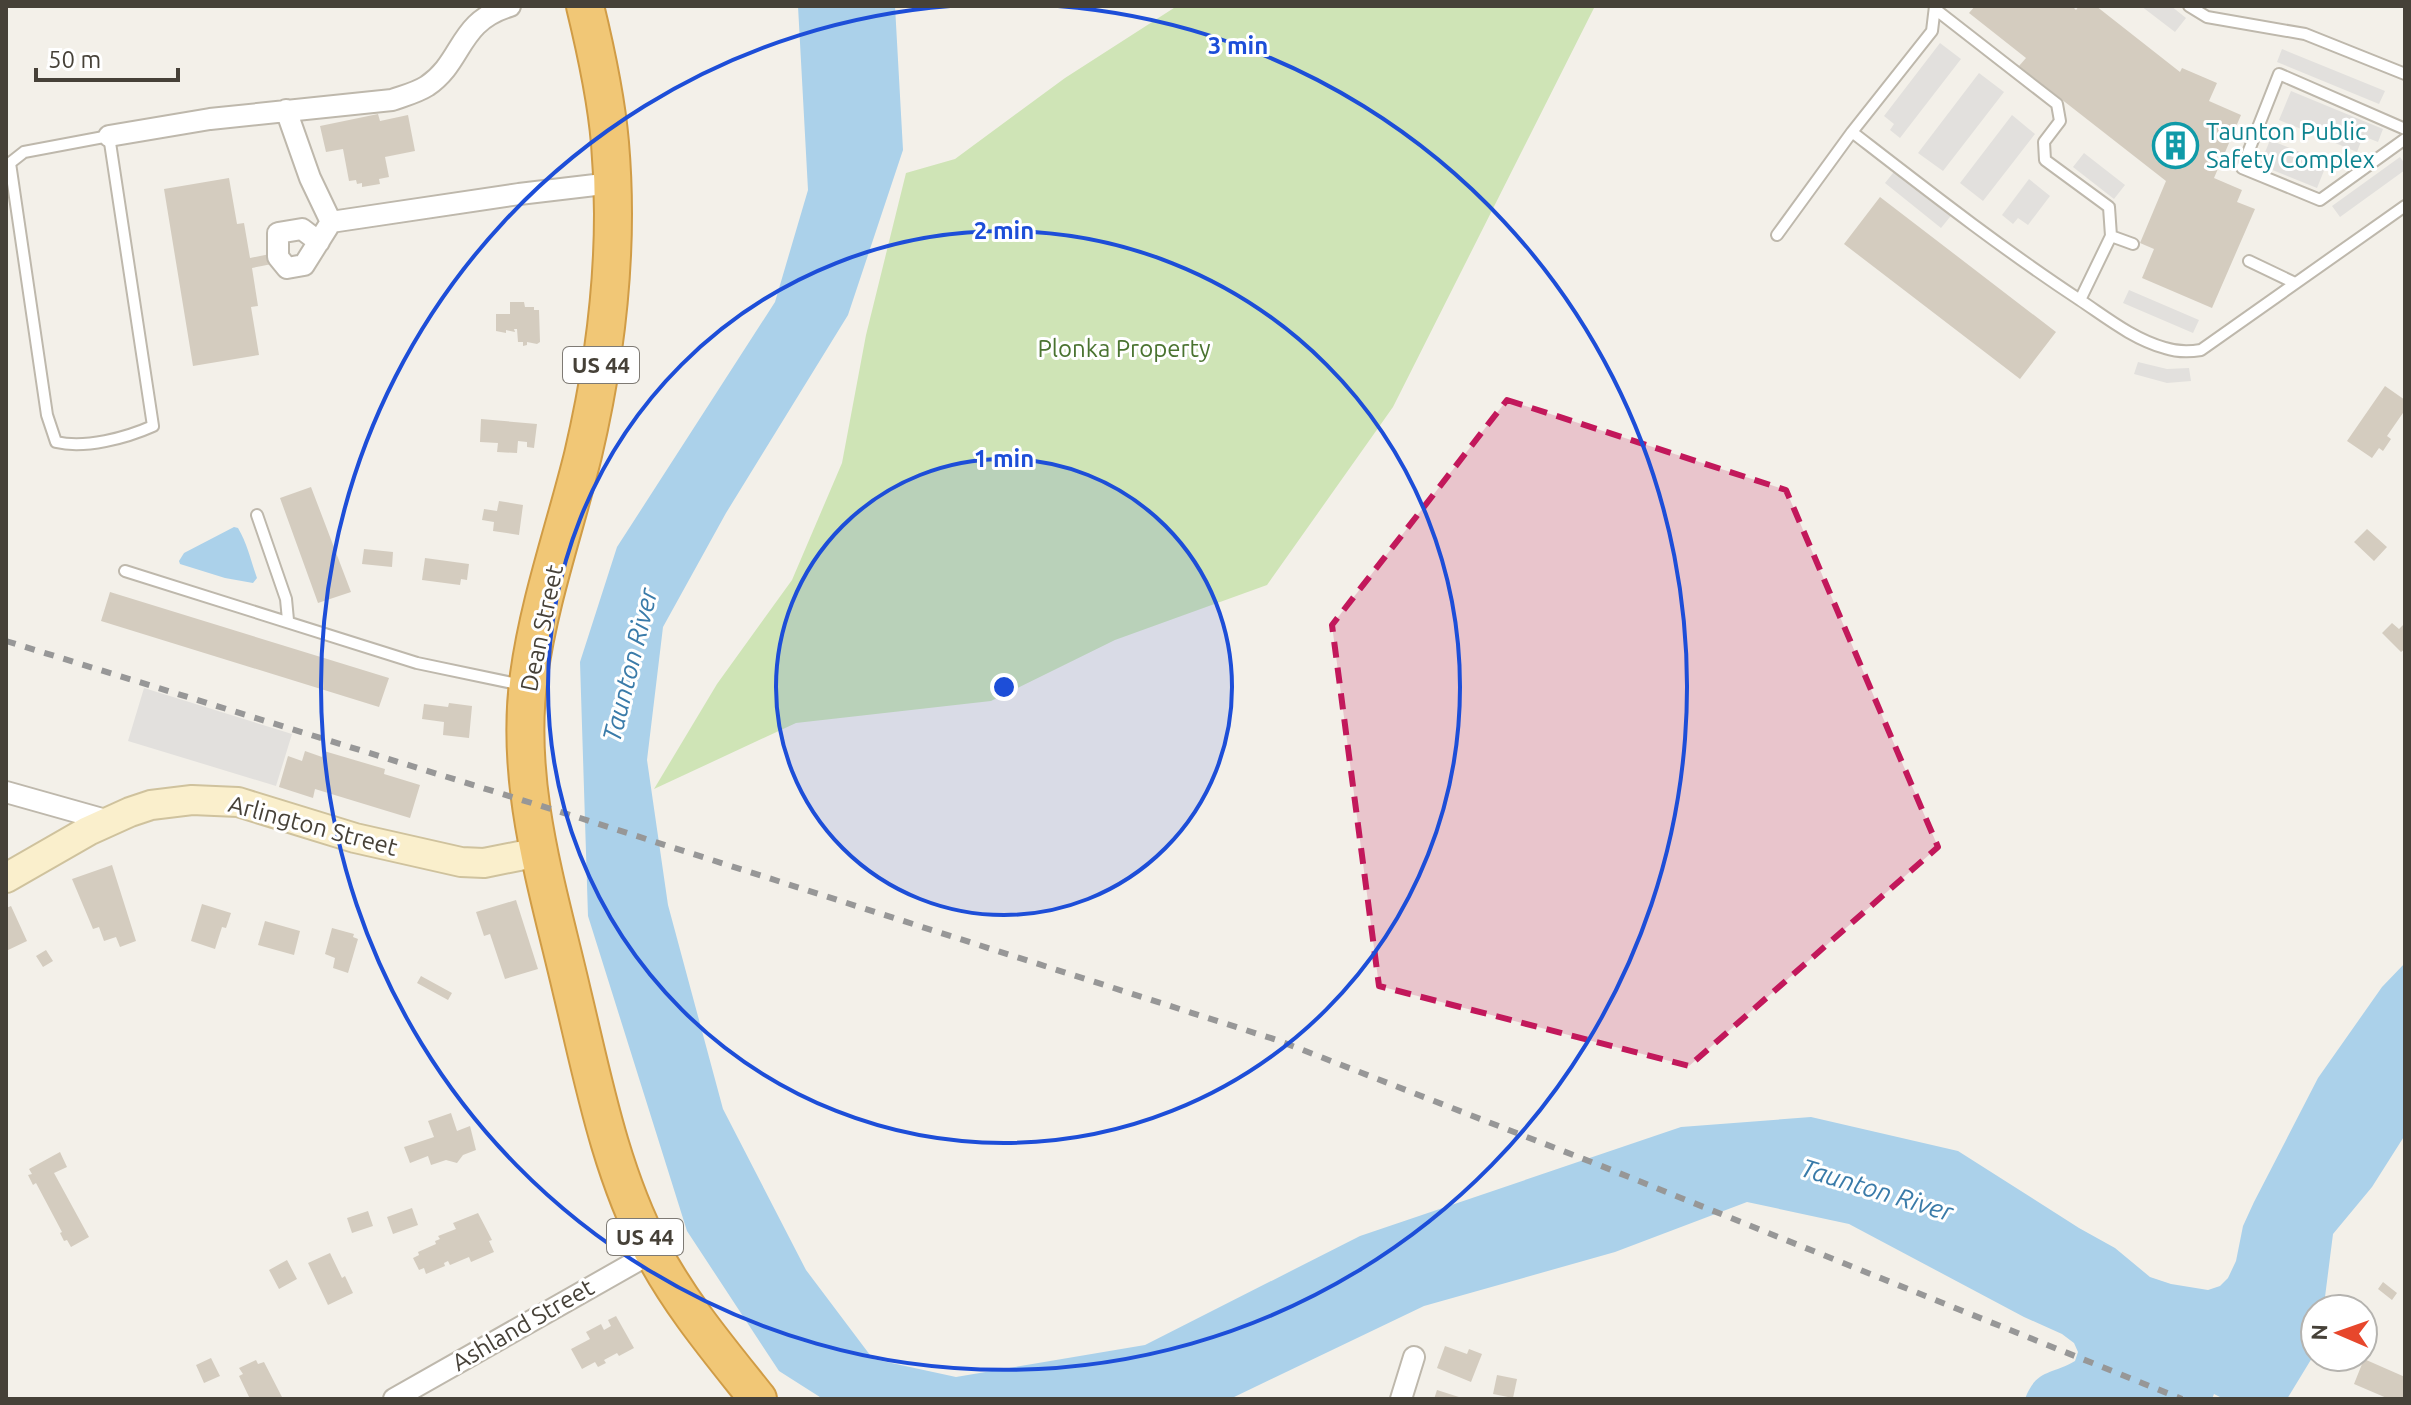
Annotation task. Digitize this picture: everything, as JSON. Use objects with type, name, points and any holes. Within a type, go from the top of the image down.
[{"type":"highway","name":"Dean Street","points":[[585,6],[606,106],[612,183],[610,278],[598,380],[583,455],[538,628],[528,686],[526,779],[539,852],[598,1102],[624,1189],[653,1252],[694,1317],[758,1399]]},
{"type":"street","points":[[109,136],[286,110],[392,100],[427,86],[438,76],[473,26],[484,16],[510,6]]},
{"type":"street","points":[[286,110],[310,178],[331,222]]},
{"type":"street","points":[[331,222],[612,183]]},
{"type":"street","points":[[319,242],[331,222]]},
{"type":"street","points":[[6,792],[109,821]]},
{"type":"street","name":"Arlington Street","points":[[6,878],[109,821],[151,805],[192,800],[238,802],[355,838],[461,862],[484,863],[539,852]]},
{"type":"street","name":"Ashland Street","points":[[394,1399],[653,1252]]},
{"type":"street","points":[[1401,1399],[1414,1357]]},
{"type":"lane","points":[[2189,6],[2207,17],[2235,24],[2305,34],[2405,74]]},
{"type":"lane","points":[[1777,235],[1852,132],[1932,31],[1935,8]]},
{"type":"lane","points":[[1935,8],[2057,104],[2060,121],[2044,142],[2045,160],[2109,207],[2111,236],[2080,300]]},
{"type":"lane","points":[[2405,129],[2279,74],[2242,168],[2320,200],[2405,139]]},
{"type":"lane","points":[[1852,132],[1968,221],[2080,300],[2136,336],[2164,348],[2190,352],[2201,350],[2405,206]]},
{"type":"lane","points":[[109,136],[153,426],[138,433],[72,446],[56,442],[47,415],[10,163],[24,152],[109,136]]},
{"type":"lane","points":[[2111,236],[2133,244]]},
{"type":"lane","points":[[2249,261],[2295,283]]},
{"type":"lane","points":[[257,515],[286,599],[288,620]]},
{"type":"lane","points":[[125,571],[417,663],[528,686]]},
{"type":"highlighted area","points":[[1507,400],[1786,490],[1938,847],[1689,1066],[1379,986],[1332,625]]},
{"type":"green space","name":"Plonka Property","points":[[1177,6],[1595,6],[1393,407],[1267,585],[1115,640],[991,701],[796,723],[654,789],[717,684],[792,580],[842,463],[866,335],[906,173],[955,159],[1065,78]]},
{"type":"shaded area","points":[[2141,6],[2171,6],[2186,18],[2175,32]]},
{"type":"shaded area","points":[[1940,43],[1961,59],[1900,138],[1890,130],[1894,124],[1884,116]]},
{"type":"shaded area","points":[[2282,49],[2385,91],[2379,104],[2277,62]]},
{"type":"shaded area","points":[[1979,73],[2004,92],[1943,171],[1918,153]]},
{"type":"shaded area","points":[[2291,91],[2383,129],[2378,142],[2363,136],[2357,152],[2279,120]]},
{"type":"shaded area","points":[[2012,115],[2035,134],[1983,201],[1960,183]]},
{"type":"shaded area","points":[[2270,140],[2327,163],[2317,188],[2260,165]]},
{"type":"shaded area","points":[[2084,153],[2125,185],[2114,199],[2073,167]]},
{"type":"shaded area","points":[[2400,157],[2405,170],[2340,217],[2332,206]]},
{"type":"shaded area","points":[[1897,168],[1954,212],[1941,228],[1885,183]]},
{"type":"shaded area","points":[[2029,179],[2050,196],[2028,225],[2018,218],[2013,224],[2002,215]]},
{"type":"shaded area","points":[[2129,290],[2199,320],[2193,333],[2123,303]]},
{"type":"shaded area","points":[[2138,362],[2167,369],[2189,368],[2191,381],[2167,383],[2134,374]]},
{"type":"shaded area","points":[[144,688],[292,734],[276,786],[128,741]]},
{"type":"water","name":"Taunton River","points":[[798,6],[895,6],[903,150],[848,315],[726,513],[663,627],[647,760],[668,905],[723,1109],[806,1270],[873,1359],[956,1377],[1145,1345],[1360,1236],[1681,1127],[1811,1117],[1958,1151],[2115,1248],[2150,1277],[2208,1290],[2220,1286],[2228,1278],[2236,1261],[2243,1226],[2318,1078],[2382,987],[2405,963],[2405,1135],[2372,1187],[2333,1234],[2326,1293],[2299,1293],[2299,1373],[2303,1373],[2287,1399],[2224,1399],[2214,1394],[2212,1399],[2025,1399],[2039,1377],[2075,1361],[2078,1352],[2074,1343],[2062,1334],[1849,1224],[1747,1202],[1615,1252],[1424,1306],[1230,1399],[823,1399],[779,1371],[687,1231],[588,916],[580,662],[617,547],[775,302],[808,190]]},
{"type":"water","points":[[234,527],[238,528],[249,552],[257,578],[253,583],[180,564],[184,553]]},
{"type":"building","name":"Taunton Public Safety Complex","points":[[1975,6],[2072,6],[2076,10],[2079,6],[2096,6],[2180,72],[2182,68],[2217,83],[2209,101],[2241,115],[2214,178],[2242,190],[2237,202],[2255,209],[2212,308],[2142,278],[2154,249],[2140,243],[2166,181],[2019,66],[2026,58],[1969,13]]},
{"type":"building","points":[[378,114],[380,121],[408,115],[415,151],[385,157],[389,177],[379,179],[380,184],[362,187],[362,183],[357,184],[356,180],[349,181],[343,149],[326,152],[320,126]]},
{"type":"building","points":[[229,178],[237,224],[244,223],[250,258],[270,254],[272,264],[252,268],[258,306],[251,307],[259,355],[193,366],[164,189]]},
{"type":"building","points":[[1880,197],[2056,332],[2020,379],[1844,244]]},
{"type":"building","points":[[510,302],[524,302],[525,307],[539,310],[540,342],[527,342],[523,346],[523,342],[518,342],[517,329],[514,329],[515,332],[506,330],[506,333],[496,331],[496,314],[510,314]]},
{"type":"building","points":[[2385,386],[2405,400],[2405,410],[2387,436],[2391,439],[2383,451],[2379,448],[2372,458],[2347,441]]},
{"type":"building","points":[[481,419],[537,424],[534,448],[527,447],[527,442],[518,441],[517,453],[497,452],[498,443],[480,442]]},
{"type":"building","points":[[311,487],[351,592],[318,603],[280,498]]},
{"type":"building","points":[[499,501],[523,505],[519,535],[493,531],[494,522],[482,520],[484,509],[497,511]]},
{"type":"building","points":[[2367,529],[2387,547],[2374,561],[2354,542]]},
{"type":"building","points":[[364,549],[393,552],[392,567],[362,564]]},
{"type":"building","points":[[425,558],[469,564],[467,580],[461,579],[460,585],[422,580]]},
{"type":"building","points":[[110,592],[389,678],[379,707],[101,621]]},
{"type":"building","points":[[2392,623],[2399,629],[2405,623],[2405,649],[2401,652],[2382,633]]},
{"type":"building","points":[[449,703],[472,706],[469,738],[443,735],[444,722],[422,719],[424,704],[448,707]]},
{"type":"building","points":[[305,751],[322,757],[324,751],[385,769],[384,774],[420,785],[410,818],[315,789],[313,798],[279,787],[288,756],[302,761]]},
{"type":"building","points":[[112,865],[136,941],[120,947],[116,937],[104,941],[99,927],[93,929],[72,879]]},
{"type":"building","points":[[516,900],[538,969],[505,979],[490,934],[484,936],[476,912]]},
{"type":"building","points":[[202,904],[231,913],[226,928],[222,927],[215,949],[191,941]]},
{"type":"building","points":[[11,906],[27,941],[6,951],[6,908]]},
{"type":"building","points":[[265,921],[300,931],[294,955],[258,945]]},
{"type":"building","points":[[332,928],[354,934],[353,937],[358,939],[348,973],[333,968],[335,958],[325,954]]},
{"type":"building","points":[[46,950],[53,961],[43,967],[36,956]]},
{"type":"building","points":[[421,976],[452,993],[448,1000],[417,983]]},
{"type":"building","points":[[451,1113],[457,1131],[470,1126],[476,1150],[463,1155],[457,1163],[446,1160],[431,1165],[428,1156],[410,1163],[404,1147],[434,1137],[428,1121]]},
{"type":"building","points":[[60,1152],[67,1167],[54,1173],[89,1237],[71,1247],[67,1240],[64,1241],[36,1183],[33,1185],[28,1175],[32,1174],[29,1169]]},
{"type":"building","points":[[412,1208],[418,1225],[393,1234],[387,1217]]},
{"type":"building","points":[[368,1211],[373,1226],[352,1233],[347,1218]]},
{"type":"building","points":[[478,1213],[492,1240],[489,1241],[494,1252],[471,1262],[469,1257],[450,1265],[448,1261],[444,1263],[445,1266],[426,1274],[424,1268],[419,1270],[413,1258],[419,1255],[418,1252],[436,1244],[435,1241],[440,1239],[438,1236],[456,1229],[453,1223]]},
{"type":"building","points":[[330,1253],[353,1293],[328,1305],[308,1263]]},
{"type":"building","points":[[287,1260],[297,1279],[279,1289],[269,1270]]},
{"type":"building","points":[[2383,1282],[2397,1293],[2392,1300],[2378,1289]]},
{"type":"building","points":[[616,1316],[634,1348],[619,1356],[617,1353],[598,1367],[595,1362],[582,1369],[571,1349],[590,1339],[586,1332],[601,1324],[604,1330],[611,1326],[608,1320]]},
{"type":"building","points":[[1445,1346],[1467,1354],[1469,1349],[1482,1354],[1471,1382],[1437,1368]]},
{"type":"building","points":[[211,1358],[220,1376],[204,1383],[196,1365]]},
{"type":"building","points":[[256,1360],[258,1364],[264,1362],[283,1399],[250,1399],[239,1376],[243,1374],[239,1368]]},
{"type":"building","points":[[2379,1366],[2405,1377],[2405,1399],[2389,1399],[2354,1384],[2358,1373],[2379,1373]]},
{"type":"building","points":[[1497,1375],[1517,1379],[1513,1398],[1493,1394]]},
{"type":"building","points":[[1437,1390],[1462,1398],[1462,1399],[1434,1399]]},
{"type":"railway","points":[[6,641],[577,817],[1277,1040],[1599,1165],[2182,1399]]},
{"type":"place","name":"Taunton Public Safety Complex","points":[[2175,146]]}]
